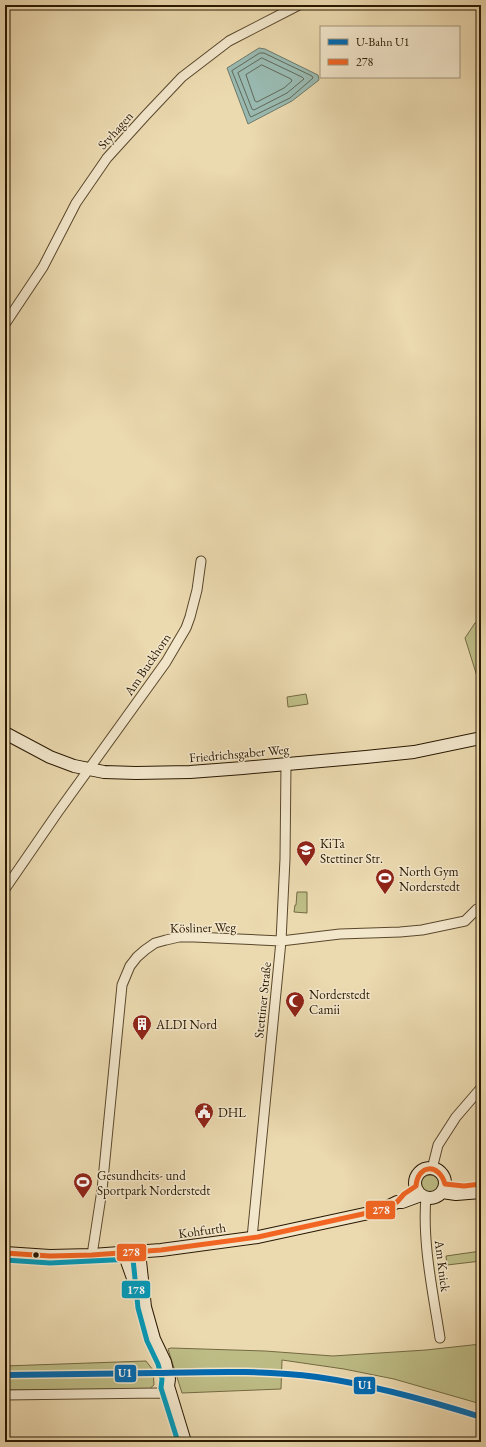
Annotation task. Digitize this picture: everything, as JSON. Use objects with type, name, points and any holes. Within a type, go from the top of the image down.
[{"type":"street","name":"Styhagen","points":[[5,324],[43,267],[76,203],[107,158],[146,115],[182,76],[229,41],[299,5]]},
{"type":"street","name":"Am Buckhorn","points":[[5,889],[58,812],[90,770],[166,662],[186,628],[190,617],[197,590],[201,561]]},
{"type":"street","name":"Friedrichsgaber Weg","points":[[5,733],[50,757],[74,766],[90,770],[136,773],[190,772],[345,759],[414,752],[481,738]]},
{"type":"street","name":"Stettiner Straße","points":[[252,1238],[281,941],[285,859],[286,764]]},
{"type":"street","name":"Kösliner Weg","points":[[92,1255],[104,1176],[122,985],[130,966],[144,950],[155,943],[172,939],[194,937],[281,941],[340,934],[422,930],[465,921],[477,909]]},
{"type":"street","points":[[444,1188],[442,1174],[432,1169],[438,1145],[456,1117],[481,1088]]},
{"type":"street","name":"Kohfurth","points":[[421,1193],[416,1180],[420,1172],[426,1169],[432,1169]]},
{"type":"street","points":[[444,1188],[481,1184]]},
{"type":"street","name":"Kohfurth","points":[[5,1253],[50,1256],[92,1255],[139,1252],[252,1238],[369,1214],[382,1210],[397,1202],[404,1194],[421,1193],[435,1197],[444,1188]]},
{"type":"street","points":[[444,1188],[456,1194],[481,1192]]},
{"type":"street","name":"Am Knick","points":[[421,1193],[440,1338]]},
{"type":"street","points":[[139,1252],[145,1307],[154,1339],[164,1362],[169,1379],[169,1391],[185,1442]]},
{"type":"street","points":[[124,1253],[134,1285],[145,1307]]},
{"type":"street","points":[[5,1395],[159,1393],[169,1391]]},
{"type":"shaded area","points":[[481,620],[481,689],[465,638],[475,623]]},
{"type":"shaded area","points":[[306,694],[308,704],[288,707],[287,697]]},
{"type":"shaded area","points":[[297,892],[307,892],[307,913],[294,912]]},
{"type":"shaded area","points":[[430,1175],[436,1178],[439,1184],[436,1190],[430,1193],[424,1190],[421,1184],[424,1178]]},
{"type":"shaded area","points":[[481,1251],[481,1261],[447,1265],[446,1256]]},
{"type":"shaded area","points":[[481,1344],[481,1404],[394,1379],[344,1369],[282,1360],[281,1389],[182,1393],[168,1349],[265,1351],[333,1356],[426,1350]]},
{"type":"shaded area","points":[[146,1361],[153,1370],[154,1385],[148,1390],[5,1390],[5,1366]]},
{"type":"water","points":[[259,48],[265,49],[318,75],[319,80],[292,101],[248,124],[227,68]]},
{"type":"metro line","name":"U1","points":[[5,1375],[217,1372],[277,1373],[338,1380],[420,1399],[481,1417]]},
{"type":"transit line","name":"278","points":[[5,1253],[50,1256],[92,1255],[161,1250],[258,1237],[381,1210],[397,1202],[404,1194],[416,1186],[421,1173],[424,1170],[429,1169],[438,1172],[445,1184],[464,1186],[481,1184]]},
{"type":"transit line","name":"178","points":[[5,1260],[50,1263],[133,1259],[138,1308],[147,1341],[158,1364],[162,1379],[161,1388],[178,1442]]},
{"type":"place","name":"KiTa Stettiner Str.","points":[[306,867]]},
{"type":"place","name":"North Gym Norderstedt","points":[[385,895]]},
{"type":"place","name":"Norderstedt Camii","points":[[295,1018]]},
{"type":"place","name":"ALDI Nord","points":[[142,1041]]},
{"type":"place","name":"DHL","points":[[204,1129]]},
{"type":"place","name":"Gesundheits- und Sportpark Norderstedt","points":[[83,1199]]}]
